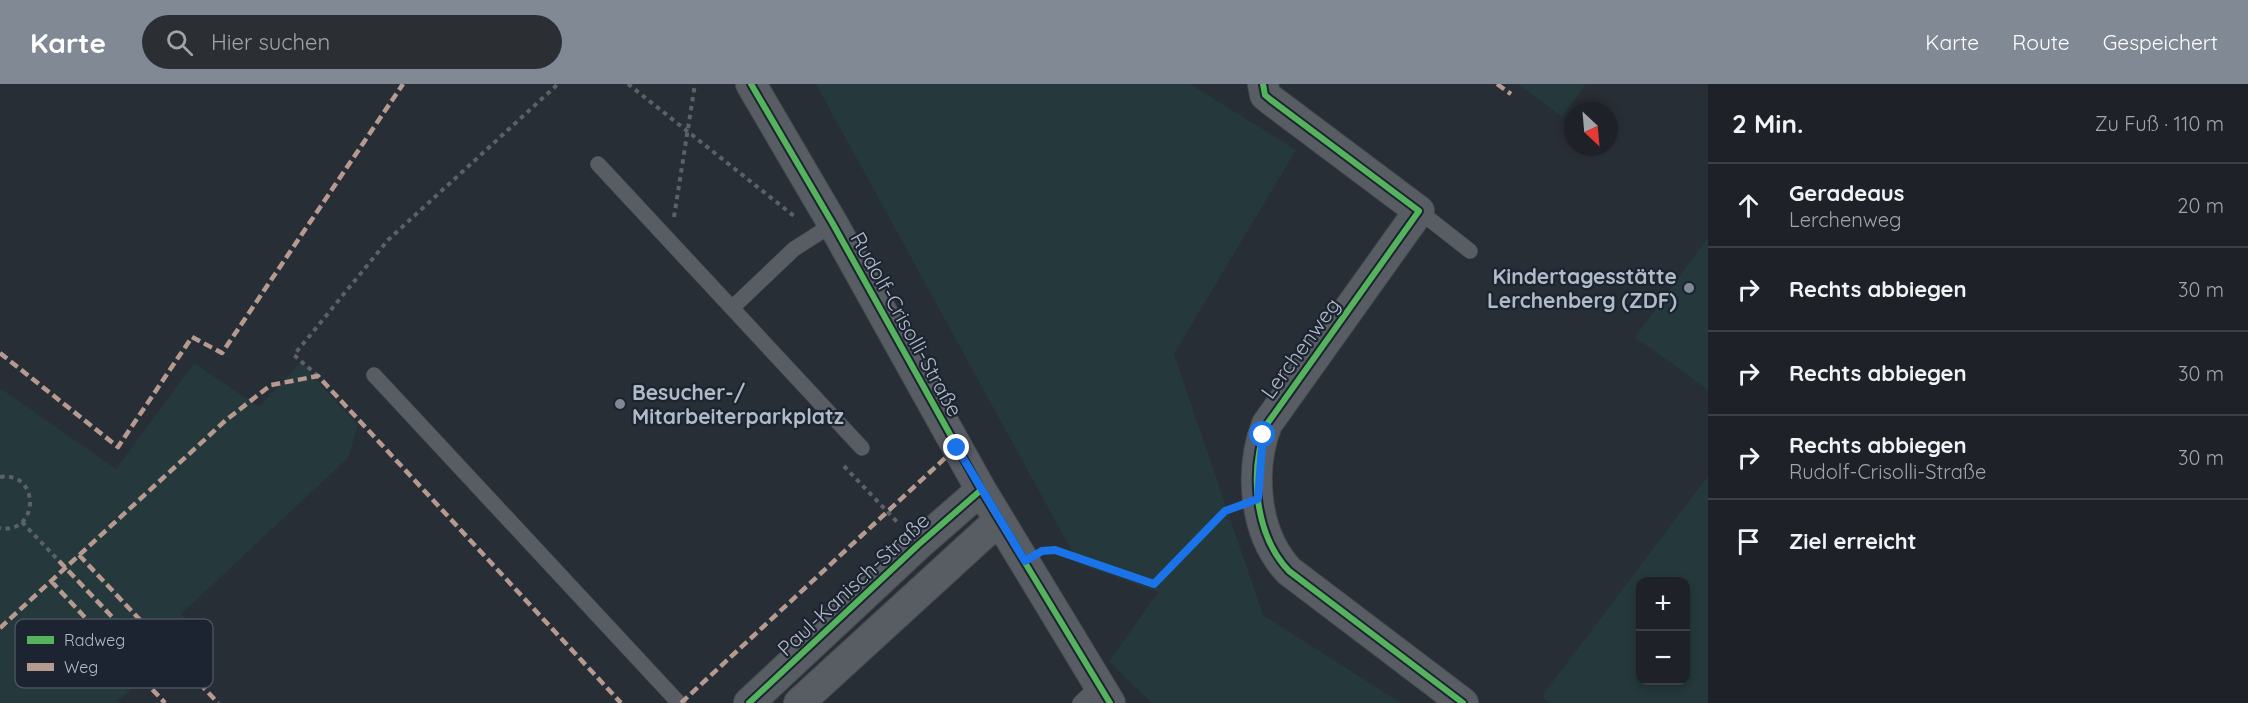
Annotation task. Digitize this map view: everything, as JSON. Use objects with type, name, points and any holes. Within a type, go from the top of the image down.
[{"type":"street","name":"Rudolf-Crisolli-Straße","points":[[751,84],[824,230],[1025,561],[1096,697]]},
{"type":"street","points":[[1263,84],[1265,95],[1271,100],[1419,211]]},
{"type":"street","name":"Lerchenweg","points":[[1419,211],[1270,418],[1260,448],[1258,499],[1262,523],[1270,546],[1289,571],[1463,703]]},
{"type":"street","name":"Paul-Kanisch-Straße","points":[[749,703],[918,544],[981,490]]},
{"type":"street","points":[[799,703],[999,520]]},
{"type":"lane","points":[[598,164],[862,448]]},
{"type":"lane","points":[[1419,211],[1470,251]]},
{"type":"lane","points":[[732,308],[794,249],[824,230]]},
{"type":"lane","points":[[374,375],[679,703]]},
{"type":"path","points":[[318,376],[294,355],[388,240],[558,84]]},
{"type":"path","points":[[628,84],[796,218],[824,230]]},
{"type":"path","points":[[668,240],[678,201],[695,84]]},
{"type":"path","points":[[0,477],[14,478],[23,483],[29,492],[31,503],[29,513],[22,522],[14,527],[0,528]]},
{"type":"path","points":[[1025,561],[1042,551],[1055,550],[1154,584],[1225,511],[1258,499]]},
{"type":"path","points":[[22,522],[59,561]]},
{"type":"shaded area","points":[[816,84],[1190,84],[1296,150],[1174,354],[1263,615],[1401,703],[1152,703],[1109,662],[1158,592],[1079,564]]},
{"type":"shaded area","points":[[1518,84],[1586,84],[1573,102],[1564,102],[1562,117]]},
{"type":"shaded area","name":"Kindertagesstätte Lerchenberg (ZDF)","points":[[1708,240],[1708,390],[1635,337]]},
{"type":"shaded area","points":[[302,361],[358,425],[348,458],[181,614],[186,619],[15,619],[15,688],[132,688],[116,703],[0,703],[0,388],[116,469],[194,363],[259,407]]},
{"type":"shaded area","points":[[1708,476],[1708,703],[1549,703],[1542,696]]},
{"type":"marked path","points":[[0,353],[118,447],[192,337],[222,353],[403,84]]},
{"type":"marked path","points":[[1497,84],[1511,94]]},
{"type":"marked path","points":[[0,628],[226,420],[271,385],[318,376],[621,703]]},
{"type":"marked path","points":[[681,703],[956,448]]},
{"type":"marked path","points":[[79,555],[139,619]]},
{"type":"marked path","points":[[59,561],[114,619]]},
{"type":"marked path","points":[[51,581],[87,619]]},
{"type":"marked path","points":[[151,688],[165,703]]},
{"type":"marked path","points":[[204,688],[218,703]]},
{"type":"cycle path","points":[[751,84],[833,224],[981,490],[1110,703]]},
{"type":"cycle path","points":[[1263,84],[1265,95],[1271,100],[1419,211],[1267,424],[1261,442],[1257,481],[1258,501],[1268,539],[1277,556],[1289,571],[1463,703]]},
{"type":"cycle path","points":[[749,703],[918,545],[981,490]]},
{"type":"place","name":"Kindertagesstätte Lerchenberg (ZDF)","points":[[1689,288]]},
{"type":"place","name":"Besucher-/ Mitarbeiterparkplatz","points":[[620,404]]},
{"type":"route","points":[[957,448],[1025,561],[1042,551],[1055,550],[1154,584],[1225,511],[1258,499],[1260,448],[1263,435]]}]
